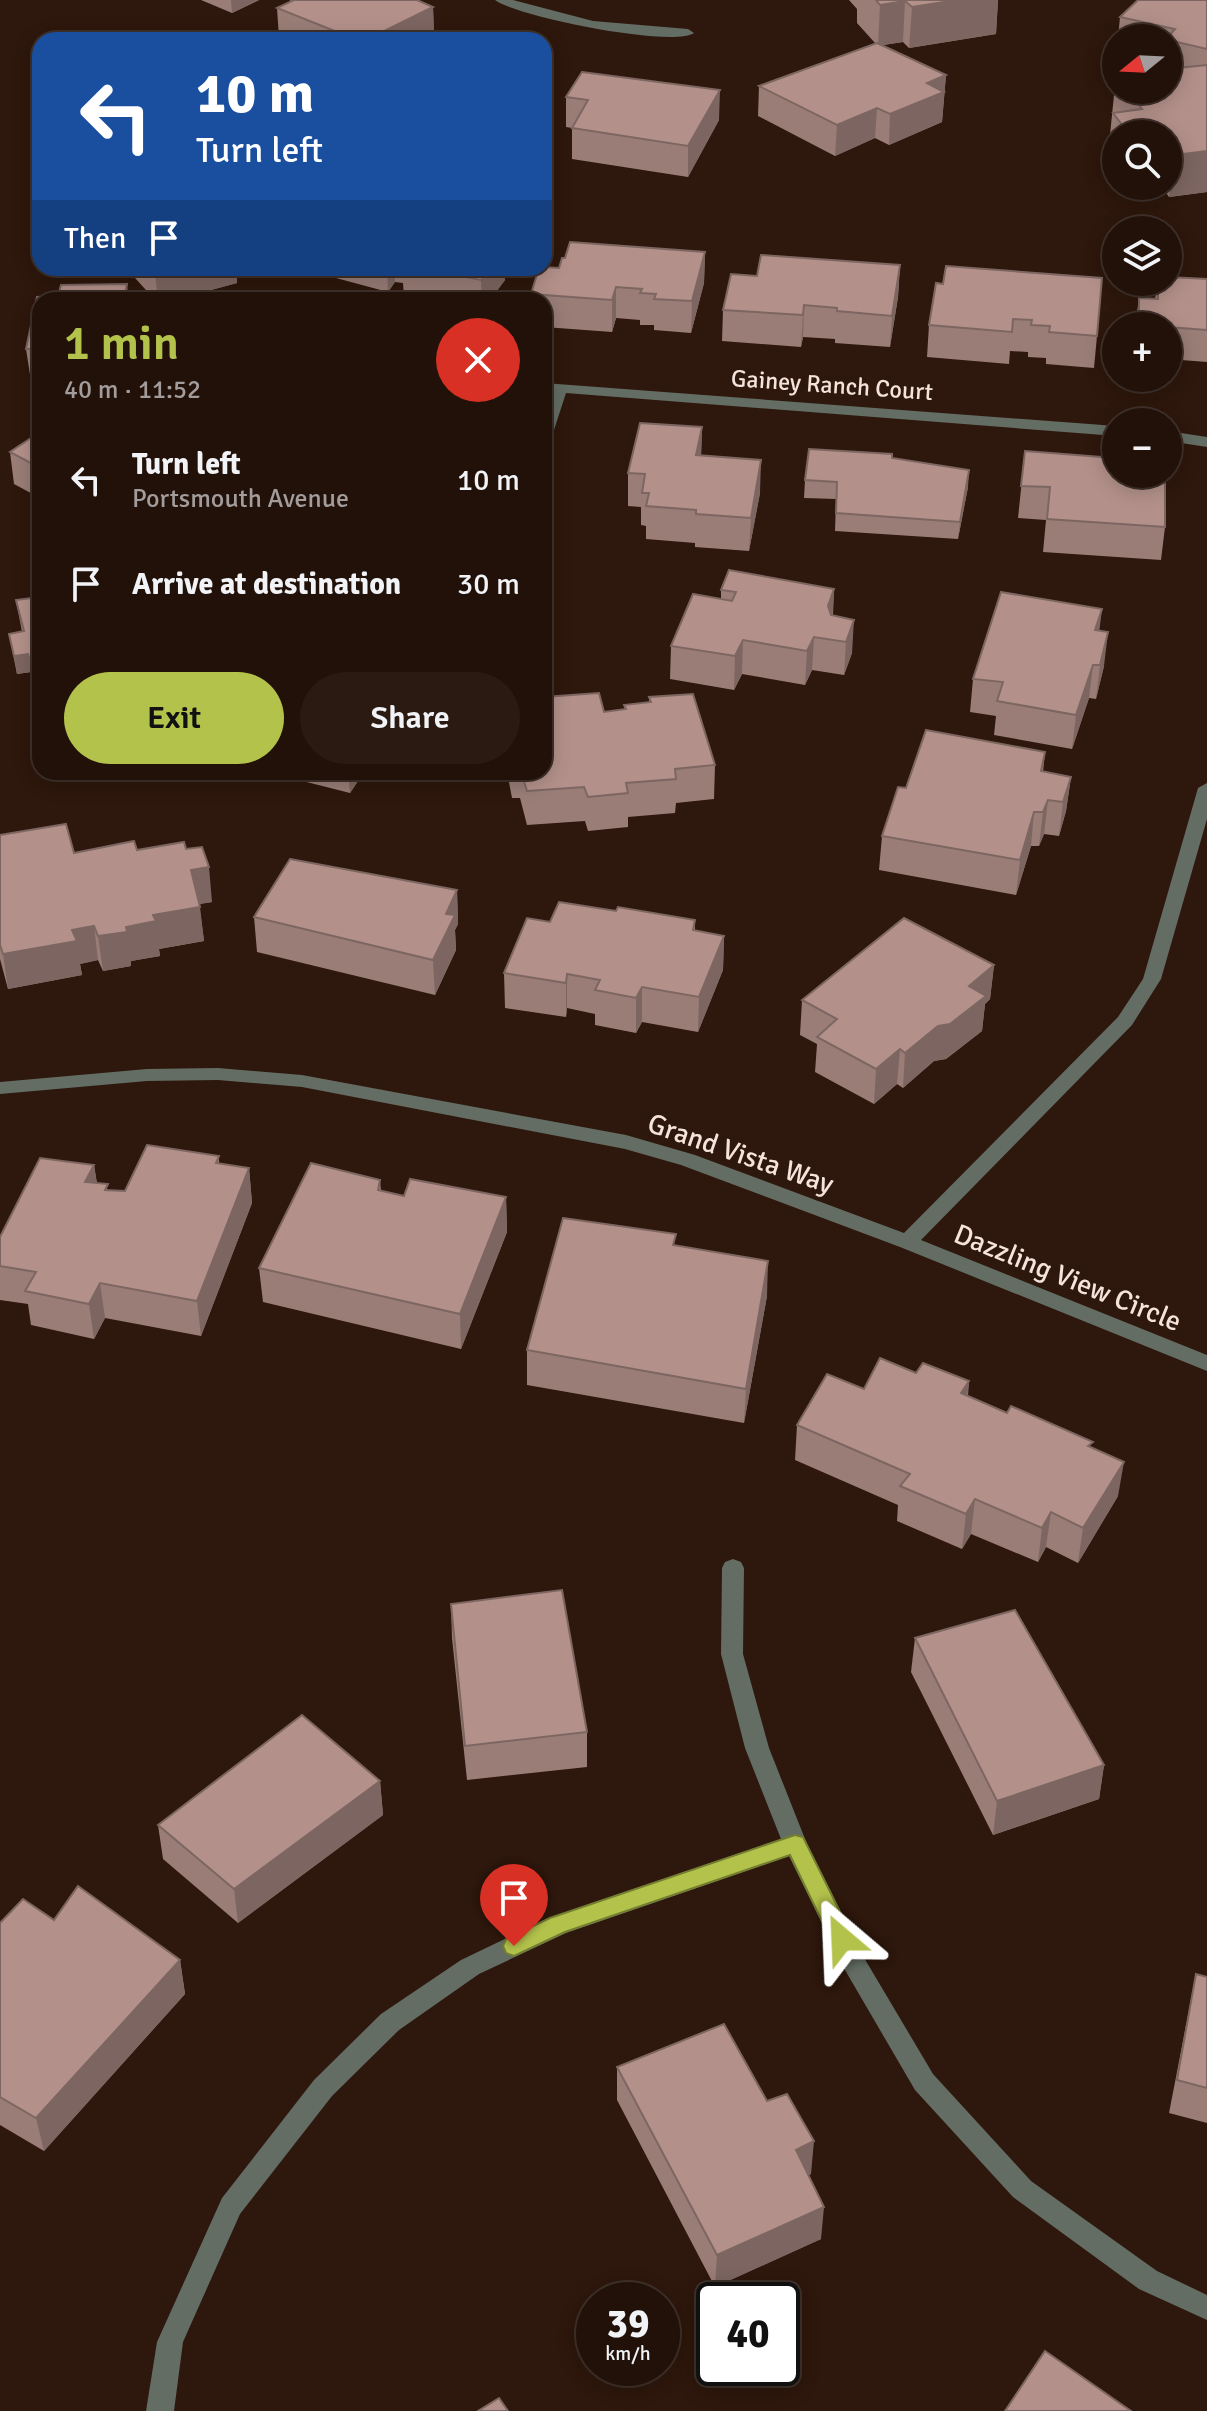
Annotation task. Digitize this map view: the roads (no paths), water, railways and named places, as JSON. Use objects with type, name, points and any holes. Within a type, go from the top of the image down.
[{"type":"street","points":[[501,0],[562,21],[622,31],[688,33]]},
{"type":"street","name":"Gainey Ranch Court","points":[[552,387],[1102,430]]},
{"type":"street","points":[[1182,438],[1207,442]]},
{"type":"street","points":[[907,1242],[1125,1021],[1152,979],[1207,788]]},
{"type":"street","name":"Grand Vista Way","points":[[0,1088],[147,1075],[218,1074],[302,1081],[626,1142],[688,1160],[907,1242]]},
{"type":"street","name":"Dazzling View Circle","points":[[907,1242],[1207,1363]]},
{"type":"street","points":[[733,1568],[732,1654],[757,1748],[795,1844],[854,1963],[924,2082],[1022,2189],[1148,2280],[1207,2308]]},
{"type":"street","points":[[160,2411],[170,2342],[231,2206],[323,2088],[390,2022],[470,1967],[558,1925],[795,1844]]}]
